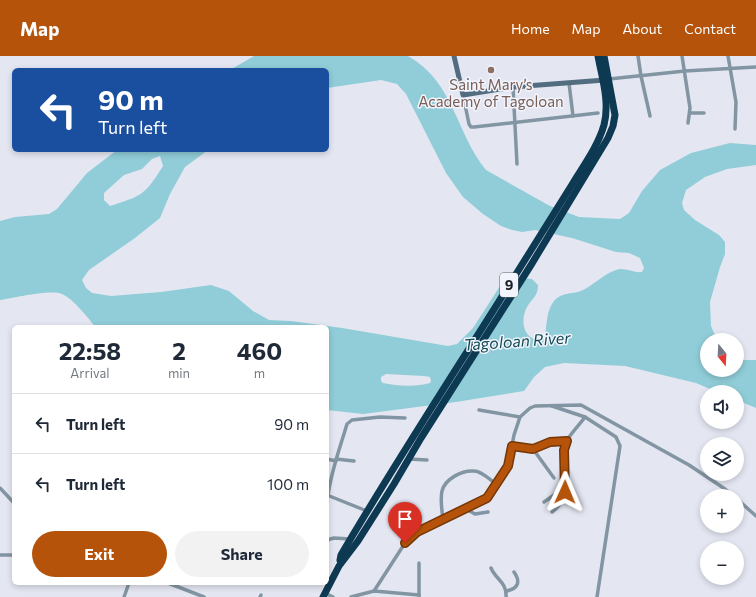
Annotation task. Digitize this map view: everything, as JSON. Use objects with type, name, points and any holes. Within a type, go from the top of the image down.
[{"type":"highway","name":"9","points":[[598,56],[606,80]]},
{"type":"highway","name":"9","points":[[324,595],[339,566],[358,541],[421,438],[531,265],[590,162],[605,119],[606,80],[604,56]]},
{"type":"highway","name":"9","points":[[339,566],[341,555],[367,511],[590,162]]},
{"type":"street","points":[[454,56],[471,127],[598,113]]},
{"type":"street","points":[[638,56],[650,116]]},
{"type":"street","points":[[682,56],[690,113],[688,123]]},
{"type":"street","points":[[728,56],[736,102],[735,129]]},
{"type":"street","points":[[463,95],[513,88],[730,68],[756,67]]},
{"type":"street","points":[[569,83],[573,116]]},
{"type":"street","points":[[513,88],[516,122],[517,164]]},
{"type":"street","points":[[690,113],[704,113]]},
{"type":"street","points":[[549,405],[586,417],[616,437],[620,446],[597,597]]},
{"type":"street","points":[[374,591],[408,540],[417,532],[487,498],[508,466],[514,435],[520,417],[530,408],[549,405],[581,405],[689,465],[725,489]]},
{"type":"street","points":[[479,410],[520,417]]},
{"type":"street","points":[[329,488],[347,424],[352,420],[380,417],[405,418]]},
{"type":"street","points":[[552,512],[559,507],[564,499],[566,480],[564,450],[567,441],[586,417]]},
{"type":"street","points":[[512,446],[533,449],[550,442],[567,441]]},
{"type":"street","points":[[533,449],[554,478]]},
{"type":"street","points":[[329,459],[354,461]]},
{"type":"street","points":[[409,459],[427,460]]},
{"type":"street","points":[[443,519],[442,492],[444,486],[453,477],[458,474],[475,471],[480,472],[496,484]]},
{"type":"street","points":[[0,488],[12,501]]},
{"type":"street","points":[[544,502],[564,488]]},
{"type":"street","points":[[329,495],[367,511]]},
{"type":"street","points":[[744,505],[756,516]]},
{"type":"street","points":[[464,508],[475,514],[488,512]]},
{"type":"street","points":[[329,539],[334,538],[350,539]]},
{"type":"street","points":[[0,555],[12,555]]},
{"type":"street","points":[[351,597],[374,591],[419,596],[419,564]]},
{"type":"street","points":[[491,568],[496,577],[504,586],[506,597]]},
{"type":"street","points":[[506,591],[515,589],[517,586],[517,577],[514,572]]},
{"type":"street","points":[[124,597],[128,585]]},
{"type":"street","points":[[173,585],[204,597]]},
{"type":"street","points":[[324,595],[333,597]]},
{"type":"water","name":"Tagoloan River","points":[[254,56],[408,56],[424,67],[436,80],[453,109],[467,140],[486,170],[550,206],[579,217],[620,219],[629,213],[642,191],[660,170],[691,153],[730,143],[756,145],[756,165],[727,169],[705,177],[686,190],[682,203],[684,210],[695,220],[719,235],[725,242],[725,254],[710,302],[711,326],[714,333],[700,333],[700,377],[744,377],[744,360],[756,360],[756,408],[744,403],[744,385],[701,385],[625,366],[564,363],[545,367],[534,377],[524,391],[456,402],[363,414],[329,410],[329,326],[448,346],[457,344],[473,328],[500,286],[506,279],[512,277],[532,279],[538,285],[536,295],[525,312],[524,328],[529,336],[539,340],[545,336],[547,318],[551,305],[557,298],[564,294],[583,290],[616,270],[624,269],[642,272],[644,268],[640,258],[629,253],[616,252],[572,238],[535,230],[522,232],[512,230],[501,226],[483,214],[463,197],[446,173],[406,94],[397,84],[381,80],[329,88],[329,68],[233,68]],"holes":[[[386,374],[430,377],[430,383],[413,386],[388,384],[381,381],[381,377]]]},
{"type":"water","points":[[114,152],[205,152],[185,167],[170,194],[160,218],[135,238],[89,270],[82,280],[86,288],[92,293],[111,296],[161,292],[211,285],[229,291],[253,311],[269,320],[320,325],[93,325],[75,304],[62,294],[41,293],[0,300],[0,221],[15,217],[49,214],[57,209],[87,173]],"holes":[[[160,156],[163,166],[152,183],[142,193],[129,200],[110,206],[104,200],[104,193],[124,175],[142,169],[152,159]]]},
{"type":"place","name":"Saint Mary’s Academy of Tagoloan","points":[[491,70]]},
{"type":"route","points":[[405,543],[417,532],[487,498],[506,471],[510,462],[512,446],[533,449],[550,442],[567,441],[564,450],[566,480],[564,488],[565,492]]}]
